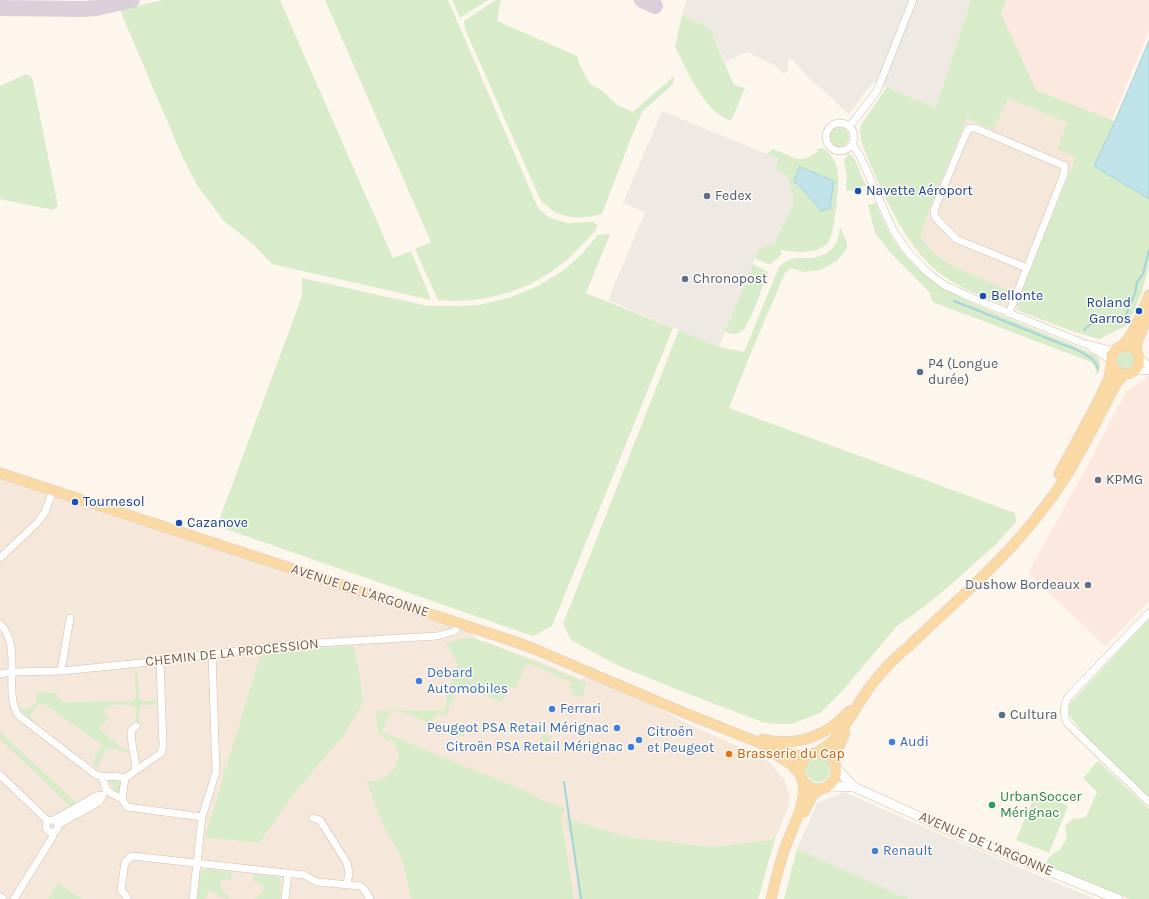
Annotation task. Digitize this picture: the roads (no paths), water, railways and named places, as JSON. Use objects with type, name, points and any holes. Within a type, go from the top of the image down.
[{"type":"main road","points":[[1026,529],[1095,408],[1109,378],[1111,356],[1130,336],[1136,326],[1149,295]]},
{"type":"main road","points":[[728,730],[772,741],[798,742],[813,737],[834,725],[846,714],[876,675],[991,570],[1036,519],[1061,484],[1117,382],[1139,364],[1138,340],[1149,314]]},
{"type":"main road","points":[[1118,347],[1130,346],[1138,354]]},
{"type":"main road","points":[[1111,362],[1117,372],[1130,372]]},
{"type":"main road","name":"AVENUE DE L'ARGONNE","points":[[0,473],[460,623],[532,648],[713,725],[782,758],[791,764],[802,778]]},
{"type":"main road","points":[[775,885],[806,806],[812,796],[835,778],[835,755],[855,716],[878,683],[909,646]]},
{"type":"main road","points":[[771,899],[784,849],[802,803],[804,787],[802,778],[802,764],[812,754],[827,746],[835,739],[869,688],[896,657]]},
{"type":"main road","name":"AVENUE DE L'ARGONNE","points":[[713,725],[785,753],[812,754]]},
{"type":"main road","points":[[812,754],[827,755],[854,787]]},
{"type":"main road","points":[[802,778],[810,787],[854,787]]},
{"type":"main road","name":"AVENUE DE L'ARGONNE","points":[[854,787],[962,836],[1118,899]]},
{"type":"street","points":[[849,127],[876,91],[913,0]]},
{"type":"street","points":[[852,144],[846,149],[838,151],[831,148],[826,141],[826,133],[831,126],[838,123],[842,123],[849,127],[853,135],[852,144],[860,156],[893,230],[907,251],[927,272],[944,285],[1085,344],[1106,349],[1118,347]]},
{"type":"street","points":[[1009,313],[1027,268],[1063,177],[1065,166],[975,128],[970,128],[967,131],[934,210],[935,217],[956,239],[1027,268]]},
{"type":"street","points":[[1085,344],[1111,362]]},
{"type":"street","points":[[1138,354],[1149,366]]},
{"type":"street","points":[[1130,372],[1149,371]]},
{"type":"street","points":[[0,558],[37,523],[45,512],[53,490]]},
{"type":"street","points":[[1149,613],[1068,697],[1063,712],[1068,724],[1149,802]]},
{"type":"street","points":[[61,671],[70,618]]},
{"type":"street","name":"CHEMIN DE LA PROCESSION","points":[[0,674],[12,672],[61,671],[160,661],[283,644],[437,636],[455,631],[460,623]]},
{"type":"street","points":[[0,624],[6,629],[9,638],[13,704],[18,715],[95,774],[102,777],[114,776],[125,778]]},
{"type":"street","points":[[193,899],[202,817],[216,772],[212,654]]},
{"type":"street","points":[[122,799],[125,778],[161,753],[163,746],[160,661]]},
{"type":"street","points":[[136,726],[131,731],[131,747],[135,753],[136,769]]},
{"type":"street","points":[[0,775],[53,822],[57,829],[14,899]]},
{"type":"street","points":[[54,832],[49,831],[46,828],[46,824],[99,802],[105,793],[102,777]]},
{"type":"street","points":[[105,793],[122,799],[127,807],[202,817]]},
{"type":"street","points":[[314,818],[320,820],[347,863],[349,873],[347,884]]},
{"type":"street","points":[[127,897],[121,890],[125,862],[132,856],[304,874],[318,882],[360,886],[364,889],[370,899]]},
{"type":"street","points":[[285,899],[288,873]]},
{"type":"water","points":[[1149,41],[1149,199],[1094,166]]},
{"type":"water","points":[[800,167],[834,181],[830,209],[821,211],[800,186],[794,182]]},
{"type":"waterway","points":[[1084,330],[1088,326],[1098,322],[1125,317],[1135,293],[1137,282],[1143,274],[1149,250]]},
{"type":"waterway","points":[[954,301],[1077,350],[1092,359],[1097,365],[1098,369]]},
{"type":"waterway","points":[[564,782],[581,899]]},
{"type":"place","name":"Navette Aéroport","points":[[858,191]]},
{"type":"place","name":"Fedex","points":[[707,196]]},
{"type":"place","name":"Chronopost","points":[[685,279]]},
{"type":"place","name":"Bellonte","points":[[983,296]]},
{"type":"place","name":"Roland Garros","points":[[1139,311]]},
{"type":"place","name":"P4 (Longue durée)","points":[[920,372]]},
{"type":"place","name":"KPMG","points":[[1098,480]]},
{"type":"place","name":"Tournesol","points":[[75,502]]},
{"type":"place","name":"Cazanove","points":[[179,523]]},
{"type":"place","name":"Dushow Bordeaux","points":[[1088,585]]},
{"type":"place","name":"Debard Automobiles","points":[[419,681]]},
{"type":"place","name":"Ferrari","points":[[552,709]]},
{"type":"place","name":"Cultura","points":[[1002,715]]},
{"type":"place","name":"Peugeot PSA Retail Mérignac","points":[[617,728]]},
{"type":"place","name":"Citroën et Peugeot","points":[[639,740]]},
{"type":"place","name":"Audi","points":[[892,742]]},
{"type":"place","name":"Citroën PSA Retail Mérignac","points":[[631,747]]},
{"type":"place","name":"Brasserie du Cap","points":[[729,754]]},
{"type":"place","name":"UrbanSoccer Mérignac","points":[[992,805]]},
{"type":"place","name":"Renault","points":[[875,851]]}]
